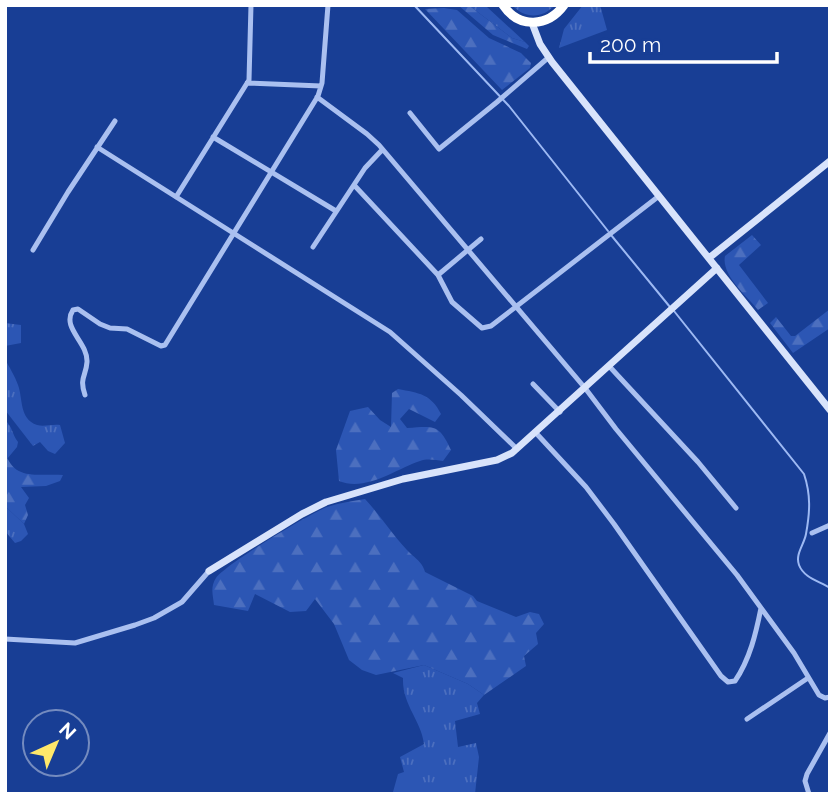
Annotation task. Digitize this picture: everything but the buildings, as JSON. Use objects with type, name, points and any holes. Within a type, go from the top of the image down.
[{"type":"highway","points":[[502,7],[513,16],[532,23],[551,18],[564,5]]},
{"type":"street","points":[[176,197],[247,83],[250,68],[251,5]]},
{"type":"street","points":[[85,395],[80,382],[87,362],[85,350],[69,324],[68,317],[72,310],[78,309],[110,328],[127,329],[161,346],[165,345],[317,97],[321,86],[328,5]]},
{"type":"street","points":[[532,23],[548,57],[830,410]]},
{"type":"street","points":[[410,113],[439,149],[548,57]]},
{"type":"street","points":[[247,83],[321,86]]},
{"type":"street","points":[[317,97],[367,134],[382,150],[585,388],[737,575],[794,653],[819,695],[830,697]]},
{"type":"street","points":[[33,250],[115,121]]},
{"type":"street","points":[[213,137],[336,211]]},
{"type":"street","points":[[97,147],[390,332],[517,449]]},
{"type":"street","points":[[313,247],[354,185],[382,150]]},
{"type":"street","points":[[709,258],[830,161]]},
{"type":"street","points":[[354,185],[439,275],[452,302],[482,328],[491,326],[659,196]]},
{"type":"street","points":[[439,275],[481,239]]},
{"type":"street","points":[[5,639],[75,643],[135,625],[170,610],[182,602],[209,571],[326,502],[416,475],[497,460],[517,449],[536,433],[717,268]]},
{"type":"street","points":[[609,366],[698,462],[736,508]]},
{"type":"street","points":[[533,384],[559,412]]},
{"type":"street","points":[[536,433],[586,487],[721,676],[728,682],[735,681],[741,672],[761,608]]},
{"type":"street","points":[[812,533],[830,525]]},
{"type":"street","points":[[747,719],[808,678]]},
{"type":"street","points":[[809,794],[805,781],[807,774],[830,733]]},
{"type":"green space","points":[[458,5],[471,7],[512,38],[529,46],[527,49],[493,35]]},
{"type":"green space","points":[[465,5],[487,7],[525,42],[512,38]]},
{"type":"green space","points":[[512,5],[555,5],[545,13],[534,16],[522,13]]},
{"type":"green space","points":[[583,5],[600,5],[607,30],[559,48],[564,29]]},
{"type":"green space","points":[[425,9],[457,10],[489,38],[521,53],[531,63],[530,68],[502,90]]},
{"type":"green space","points":[[752,235],[761,245],[739,265],[768,303],[758,310],[731,278],[725,263],[725,256]]},
{"type":"green space","points":[[830,309],[830,328],[793,353],[770,323],[776,317],[791,336],[795,336]]},
{"type":"green space","points":[[5,323],[21,325],[21,343],[5,346]]},
{"type":"green space","points":[[5,359],[20,390],[27,418],[37,425],[60,425],[65,443],[55,454],[40,442],[33,446],[5,410]]},
{"type":"green space","points":[[398,389],[429,398],[441,414],[435,422],[409,409],[400,419],[407,428],[435,428],[443,435],[451,450],[443,461],[423,460],[370,482],[349,484],[339,481],[336,450],[350,411],[368,407],[391,427],[392,393]]},
{"type":"green space","points":[[5,420],[18,442],[7,459]]},
{"type":"green space","points":[[5,451],[14,468],[20,472],[63,475],[60,481],[46,486],[21,487],[29,498],[25,505],[28,515],[24,524],[5,506]]},
{"type":"green space","points":[[365,499],[399,542],[420,562],[425,572],[473,596],[477,601],[516,617],[530,612],[539,614],[544,624],[536,633],[538,644],[524,656],[526,666],[484,695],[468,684],[424,665],[376,675],[362,670],[349,660],[334,624],[315,599],[306,611],[290,612],[255,594],[248,611],[214,605],[214,581],[235,562],[317,511],[336,504]]},
{"type":"green space","points":[[5,506],[24,524],[28,534],[21,541],[15,543],[5,531]]},
{"type":"green space","points":[[424,665],[468,684],[484,695],[477,703],[480,714],[455,721],[458,747],[476,743],[479,757],[475,794],[393,792],[398,774],[404,772],[400,757],[424,744],[405,696],[403,678],[393,673]]},
{"type":"waterway","points":[[414,5],[509,106],[608,231]]},
{"type":"waterway","points":[[611,235],[670,307]]},
{"type":"waterway","points":[[674,311],[804,474],[809,511],[798,561],[804,573],[830,588]]}]
